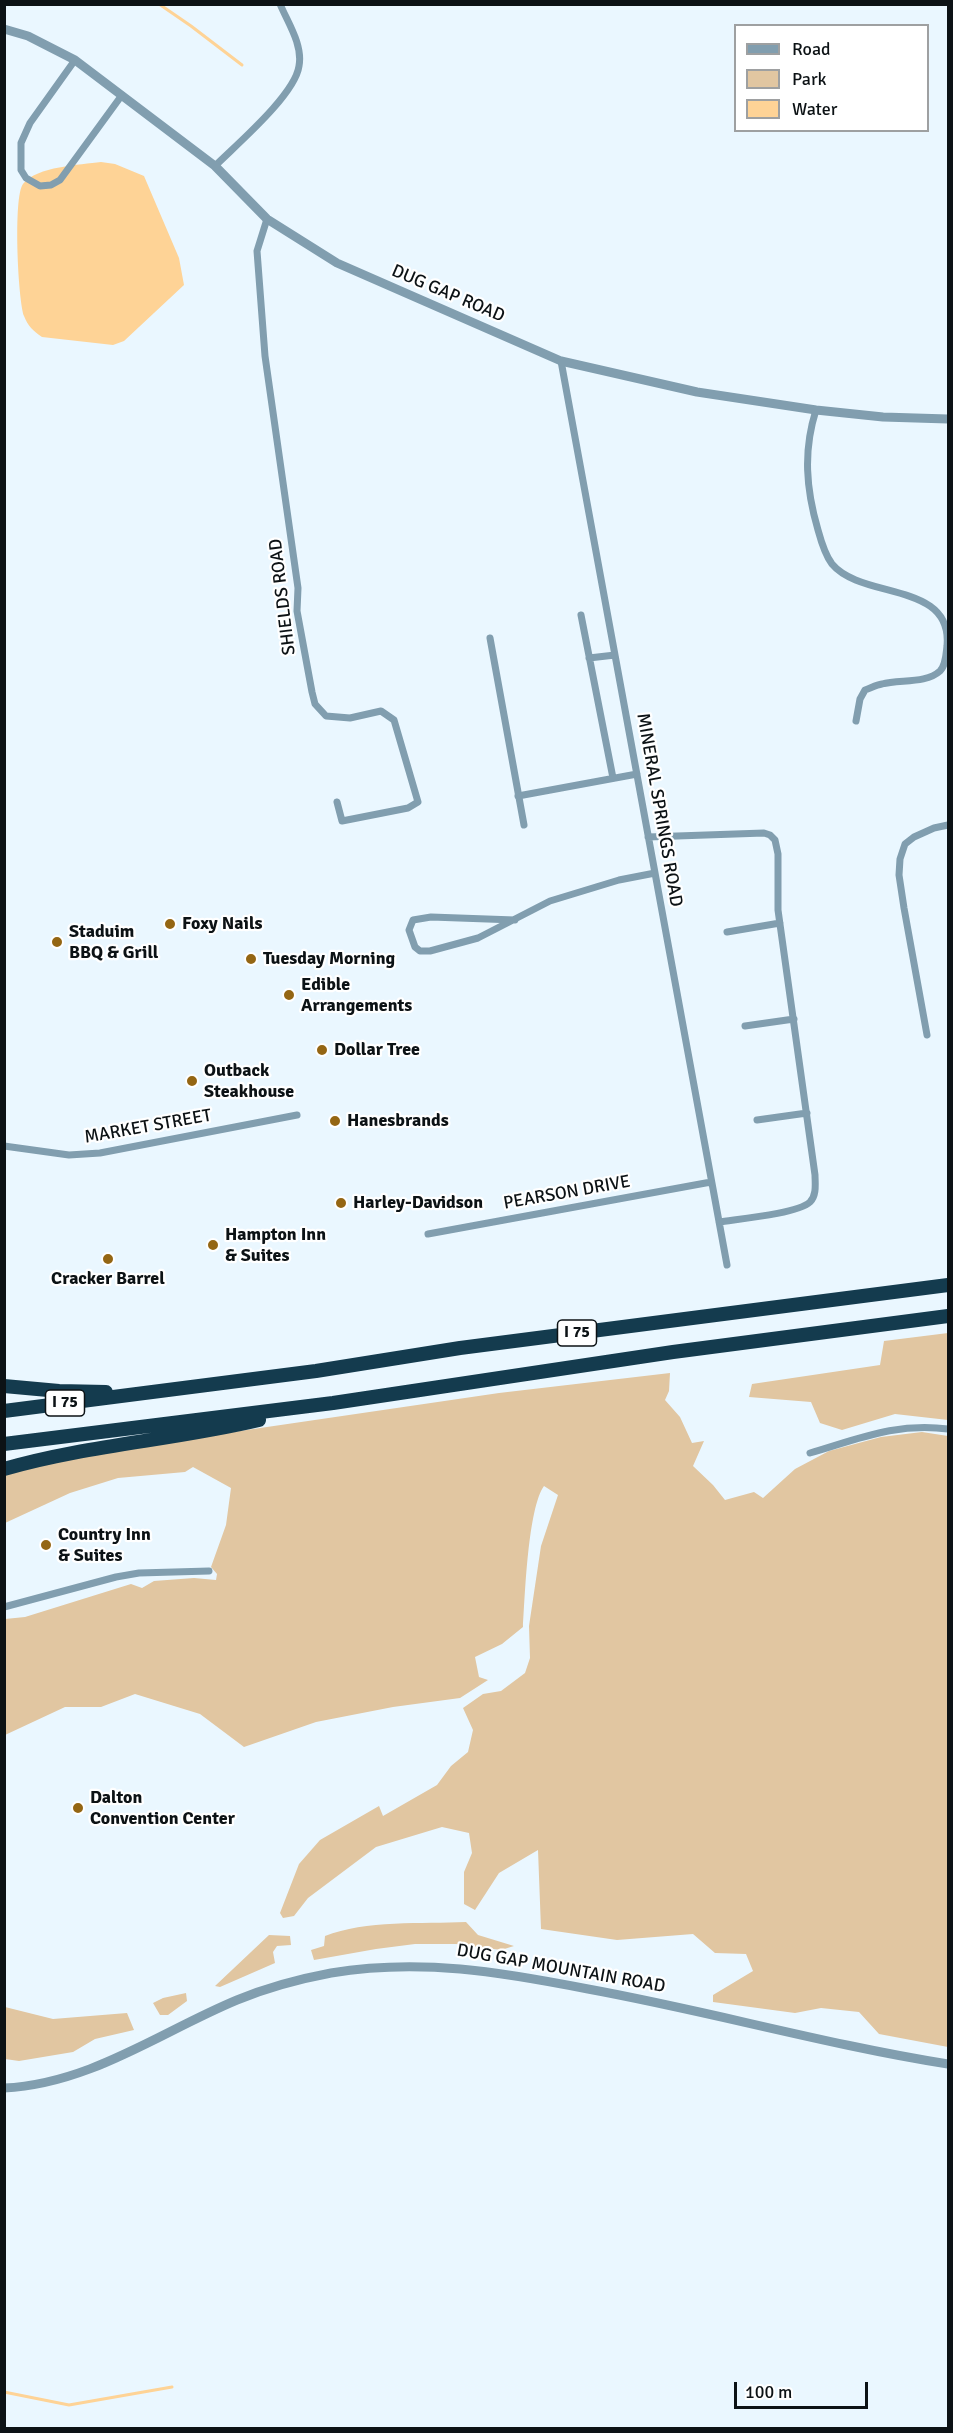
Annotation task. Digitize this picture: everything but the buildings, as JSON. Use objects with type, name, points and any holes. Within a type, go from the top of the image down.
[{"type":"highway","name":"I 75","points":[[4,1411],[316,1371],[460,1348],[948,1285]]},
{"type":"highway","name":"I 75","points":[[4,1444],[333,1403],[673,1352],[948,1316]]},
{"type":"highway","points":[[4,1386],[59,1391],[95,1390],[126,1396]]},
{"type":"highway","points":[[4,1469],[35,1460],[225,1428],[333,1403]]},
{"type":"street","points":[[215,166],[262,121],[293,83],[299,66],[297,42],[280,4]]},
{"type":"street","name":"DUG GAP ROAD","points":[[4,29],[28,36],[75,60],[215,166],[267,219],[337,263],[561,361],[697,392],[816,410],[883,417],[948,419]]},
{"type":"street","points":[[75,60],[30,123],[21,142],[21,170],[26,178],[39,186],[51,185],[60,180],[122,95]]},
{"type":"street","name":"SHIELDS ROAD","points":[[267,219],[257,251],[265,356],[298,588],[297,611],[315,704],[326,716],[350,718],[381,711],[394,720],[418,802],[408,808],[342,821],[337,802]]},
{"type":"street","name":"MINERAL SPRINGS ROAD","points":[[561,361],[727,1265]]},
{"type":"street","points":[[816,410],[810,430],[806,463],[807,484],[820,540],[830,562],[846,578],[926,601],[944,623],[948,638],[946,660],[940,671],[926,678],[883,684],[865,690],[860,699],[856,722]]},
{"type":"street","points":[[581,615],[613,778]]},
{"type":"street","points":[[490,638],[524,825]]},
{"type":"street","points":[[589,658],[615,655]]},
{"type":"street","points":[[518,796],[637,774]]},
{"type":"street","points":[[927,1035],[904,908],[899,875],[900,859],[905,844],[914,837],[934,828],[948,825]]},
{"type":"street","points":[[648,837],[750,833],[770,835],[775,840],[778,854],[780,923],[807,1113],[815,1193],[811,1202],[792,1210],[719,1222]]},
{"type":"street","points":[[515,920],[431,917],[413,920],[409,930],[415,947],[420,951],[430,951],[478,938],[515,920],[550,901],[619,880],[655,873]]},
{"type":"street","points":[[727,932],[780,923]]},
{"type":"street","points":[[746,1026],[794,1019]]},
{"type":"street","points":[[757,1120],[807,1113]]},
{"type":"street","name":"MARKET STREET","points":[[4,1146],[69,1155],[100,1153],[297,1115]]},
{"type":"street","name":"PEARSON DRIVE","points":[[428,1234],[711,1182]]},
{"type":"street","points":[[810,1453],[891,1429],[926,1426],[948,1429]]},
{"type":"street","points":[[4,1607],[116,1577],[139,1573],[209,1571]]},
{"type":"street","name":"DUG GAP MOUNTAIN ROAD","points":[[4,2088],[42,2085],[83,2073],[237,2000],[272,1988],[330,1974],[396,1966],[453,1967],[518,1976],[662,2002],[948,2064]]},
{"type":"green space","points":[[948,1333],[948,1420],[895,1414],[842,1430],[820,1423],[811,1402],[749,1397],[752,1384],[880,1365],[884,1341]]},
{"type":"green space","points":[[670,1373],[669,1391],[665,1400],[680,1417],[692,1443],[704,1441],[693,1466],[725,1500],[754,1492],[763,1498],[795,1469],[829,1451],[881,1437],[922,1432],[948,1436],[948,2047],[879,2034],[859,2012],[821,2008],[795,2013],[713,2002],[713,1995],[753,1971],[746,1954],[715,1953],[693,1934],[617,1940],[541,1929],[538,1850],[499,1873],[475,1910],[464,1904],[464,1872],[472,1853],[469,1833],[442,1827],[376,1847],[308,1898],[294,1916],[283,1918],[280,1913],[299,1864],[320,1840],[379,1806],[383,1816],[437,1785],[451,1766],[468,1752],[473,1730],[463,1708],[483,1694],[501,1691],[525,1673],[530,1658],[529,1626],[541,1546],[558,1495],[544,1486],[534,1513],[531,1532],[523,1627],[502,1644],[475,1657],[479,1677],[488,1680],[460,1698],[393,1707],[316,1722],[244,1747],[200,1714],[135,1694],[101,1707],[65,1707],[5,1735],[5,1619],[25,1617],[131,1584],[142,1588],[154,1581],[194,1578],[216,1580],[217,1574],[211,1567],[226,1525],[231,1488],[193,1467],[185,1472],[118,1478],[70,1493],[5,1523],[5,1472],[76,1455],[499,1393]]},
{"type":"green space","points":[[466,1922],[478,1935],[514,1946],[501,1950],[456,1944],[415,1944],[314,1960],[311,1950],[324,1946],[325,1936],[358,1927]]},
{"type":"green space","points":[[269,1935],[290,1936],[291,1945],[277,1946],[273,1952],[275,1963],[220,1987],[215,1986]]},
{"type":"green space","points":[[186,1993],[187,2001],[168,2015],[160,2015],[153,2003],[163,1998]]},
{"type":"green space","points":[[5,2007],[53,2019],[127,2013],[134,2030],[95,2039],[73,2052],[19,2061],[5,2059]]},
{"type":"water","points":[[101,162],[115,164],[144,176],[179,258],[184,285],[124,341],[113,345],[42,337],[27,323],[22,306],[17,227],[23,184],[38,173],[48,170]]},
{"type":"waterway","points":[[159,4],[242,65]]},
{"type":"waterway","points":[[4,2392],[69,2405],[172,2387]]},
{"type":"place","name":"Foxy Nails","points":[[170,924]]},
{"type":"place","name":"Staduim BBQ & Grill","points":[[57,942]]},
{"type":"place","name":"Tuesday Morning","points":[[251,959]]},
{"type":"place","name":"Edible Arrangements","points":[[289,995]]},
{"type":"place","name":"Dollar Tree","points":[[322,1050]]},
{"type":"place","name":"Outback Steakhouse","points":[[192,1081]]},
{"type":"place","name":"Hanesbrands","points":[[335,1121]]},
{"type":"place","name":"Harley-Davidson","points":[[341,1203]]},
{"type":"place","name":"Hampton Inn & Suites","points":[[213,1245]]},
{"type":"place","name":"Cracker Barrel","points":[[108,1259]]},
{"type":"place","name":"Country Inn & Suites","points":[[46,1545]]},
{"type":"place","name":"Dalton Convention Center","points":[[78,1808]]}]
